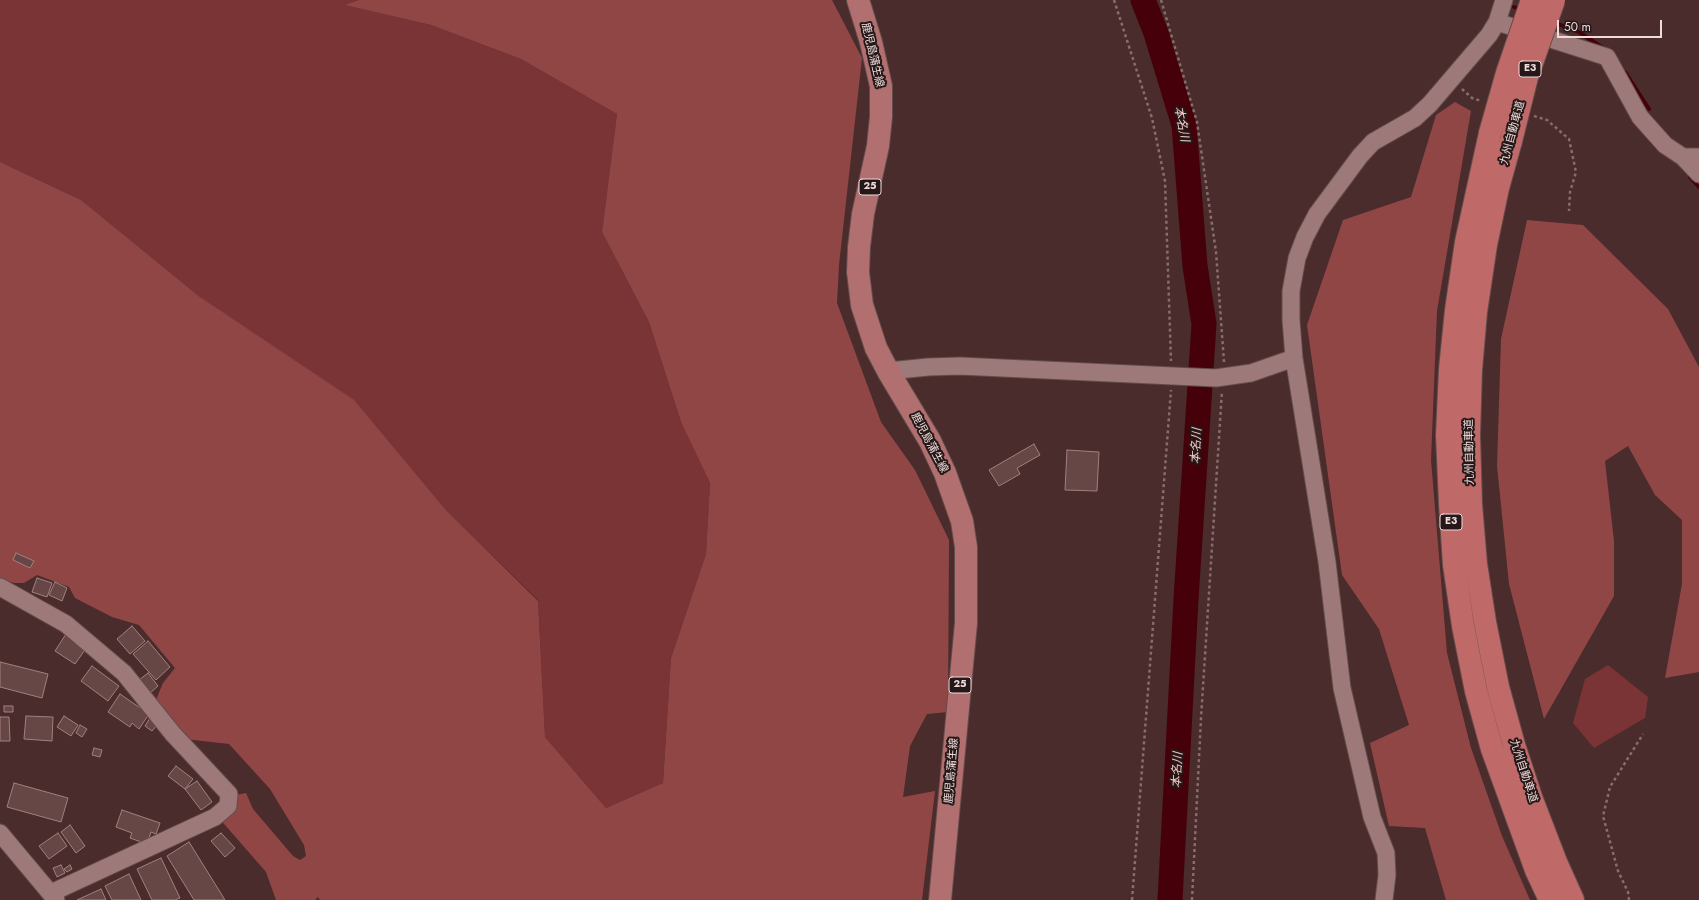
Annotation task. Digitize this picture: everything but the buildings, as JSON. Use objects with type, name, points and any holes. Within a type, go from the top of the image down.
[{"type":"highway","name":"九州自動車道","points":[[1532,0],[1507,73],[1490,133],[1466,242],[1456,310],[1451,361],[1447,435],[1454,565],[1463,626],[1476,691],[1492,749],[1536,870],[1550,900]]},
{"type":"highway","name":"九州自動車道","points":[[1554,0],[1527,77],[1498,188],[1486,245],[1476,312],[1471,370],[1469,435],[1471,504],[1476,564],[1484,622],[1498,687],[1514,745],[1531,797],[1556,862],[1573,900]]},
{"type":"main road","name":"鹿児島蒲生線","points":[[858,0],[871,42],[881,86],[881,117],[878,146],[864,214],[858,272],[862,305],[876,348],[930,441],[945,473],[962,521],[966,547],[966,623],[940,900]]},
{"type":"street","points":[[1384,900],[1387,875],[1386,853],[1372,817],[1344,695],[1327,562],[1294,358],[1291,320],[1291,291],[1297,258],[1317,214],[1360,156],[1373,142],[1415,118],[1430,104],[1489,35],[1497,22],[1504,0]]},
{"type":"street","points":[[1497,22],[1607,58],[1640,117],[1665,145],[1691,157],[1699,174]]},
{"type":"street","points":[[888,371],[928,367],[960,366],[1220,378],[1251,373],[1294,358]]},
{"type":"street","points":[[0,587],[66,624],[124,673],[173,734],[229,794],[228,806],[215,817],[53,897],[0,834]]},
{"type":"path","points":[[1114,0],[1152,118],[1165,181],[1175,376],[1132,900]]},
{"type":"path","points":[[1161,0],[1197,122],[1216,252],[1224,354],[1220,378],[1192,900]]},
{"type":"path","points":[[1629,900],[1628,892],[1618,871],[1603,816],[1610,787],[1643,734]]},
{"type":"shaded area","points":[[0,0],[359,0],[346,5],[431,25],[521,59],[617,114],[602,232],[649,322],[681,422],[710,483],[706,554],[671,658],[663,783],[606,808],[545,737],[538,600],[444,508],[200,297],[81,200],[0,162]]},
{"type":"shaded area","points":[[359,0],[832,0],[862,58],[839,265],[837,303],[881,422],[915,470],[949,540],[948,712],[927,714],[910,746],[903,797],[935,791],[922,900],[320,900],[318,897],[315,900],[276,900],[266,872],[218,817],[236,795],[246,793],[253,809],[293,856],[300,860],[306,856],[304,845],[270,789],[229,744],[185,739],[155,702],[163,683],[175,668],[139,625],[112,617],[75,598],[69,587],[37,575],[24,583],[14,583],[0,579],[0,162],[81,200],[200,297],[354,400],[444,508],[538,601],[545,737],[606,808],[663,783],[671,658],[706,554],[710,483],[681,422],[649,322],[602,232],[617,114],[521,59],[431,25],[345,5]]},
{"type":"shaded area","points":[[1455,102],[1471,111],[1437,311],[1431,460],[1447,653],[1471,748],[1502,836],[1530,900],[1446,900],[1425,828],[1389,826],[1370,743],[1409,725],[1379,629],[1342,575],[1307,325],[1343,220],[1411,197],[1436,115]]},
{"type":"shaded area","points":[[1527,220],[1583,225],[1668,309],[1699,367],[1699,672],[1665,678],[1682,584],[1682,520],[1655,495],[1628,446],[1605,461],[1614,541],[1614,596],[1544,719],[1509,584],[1497,466],[1501,339]]},
{"type":"shaded area","points":[[1608,665],[1648,697],[1645,718],[1594,748],[1573,723],[1585,679]]},
{"type":"waterway","name":"本名川","points":[[1143,0],[1156,33],[1184,125],[1195,266],[1204,324],[1186,599],[1170,900]]},
{"type":"waterway","points":[[1514,7],[1522,10]]},
{"type":"waterway","points":[[1553,22],[1579,32],[1603,48]]},
{"type":"waterway","points":[[1625,72],[1649,109]]},
{"type":"waterway","points":[[1690,177],[1699,187]]}]
